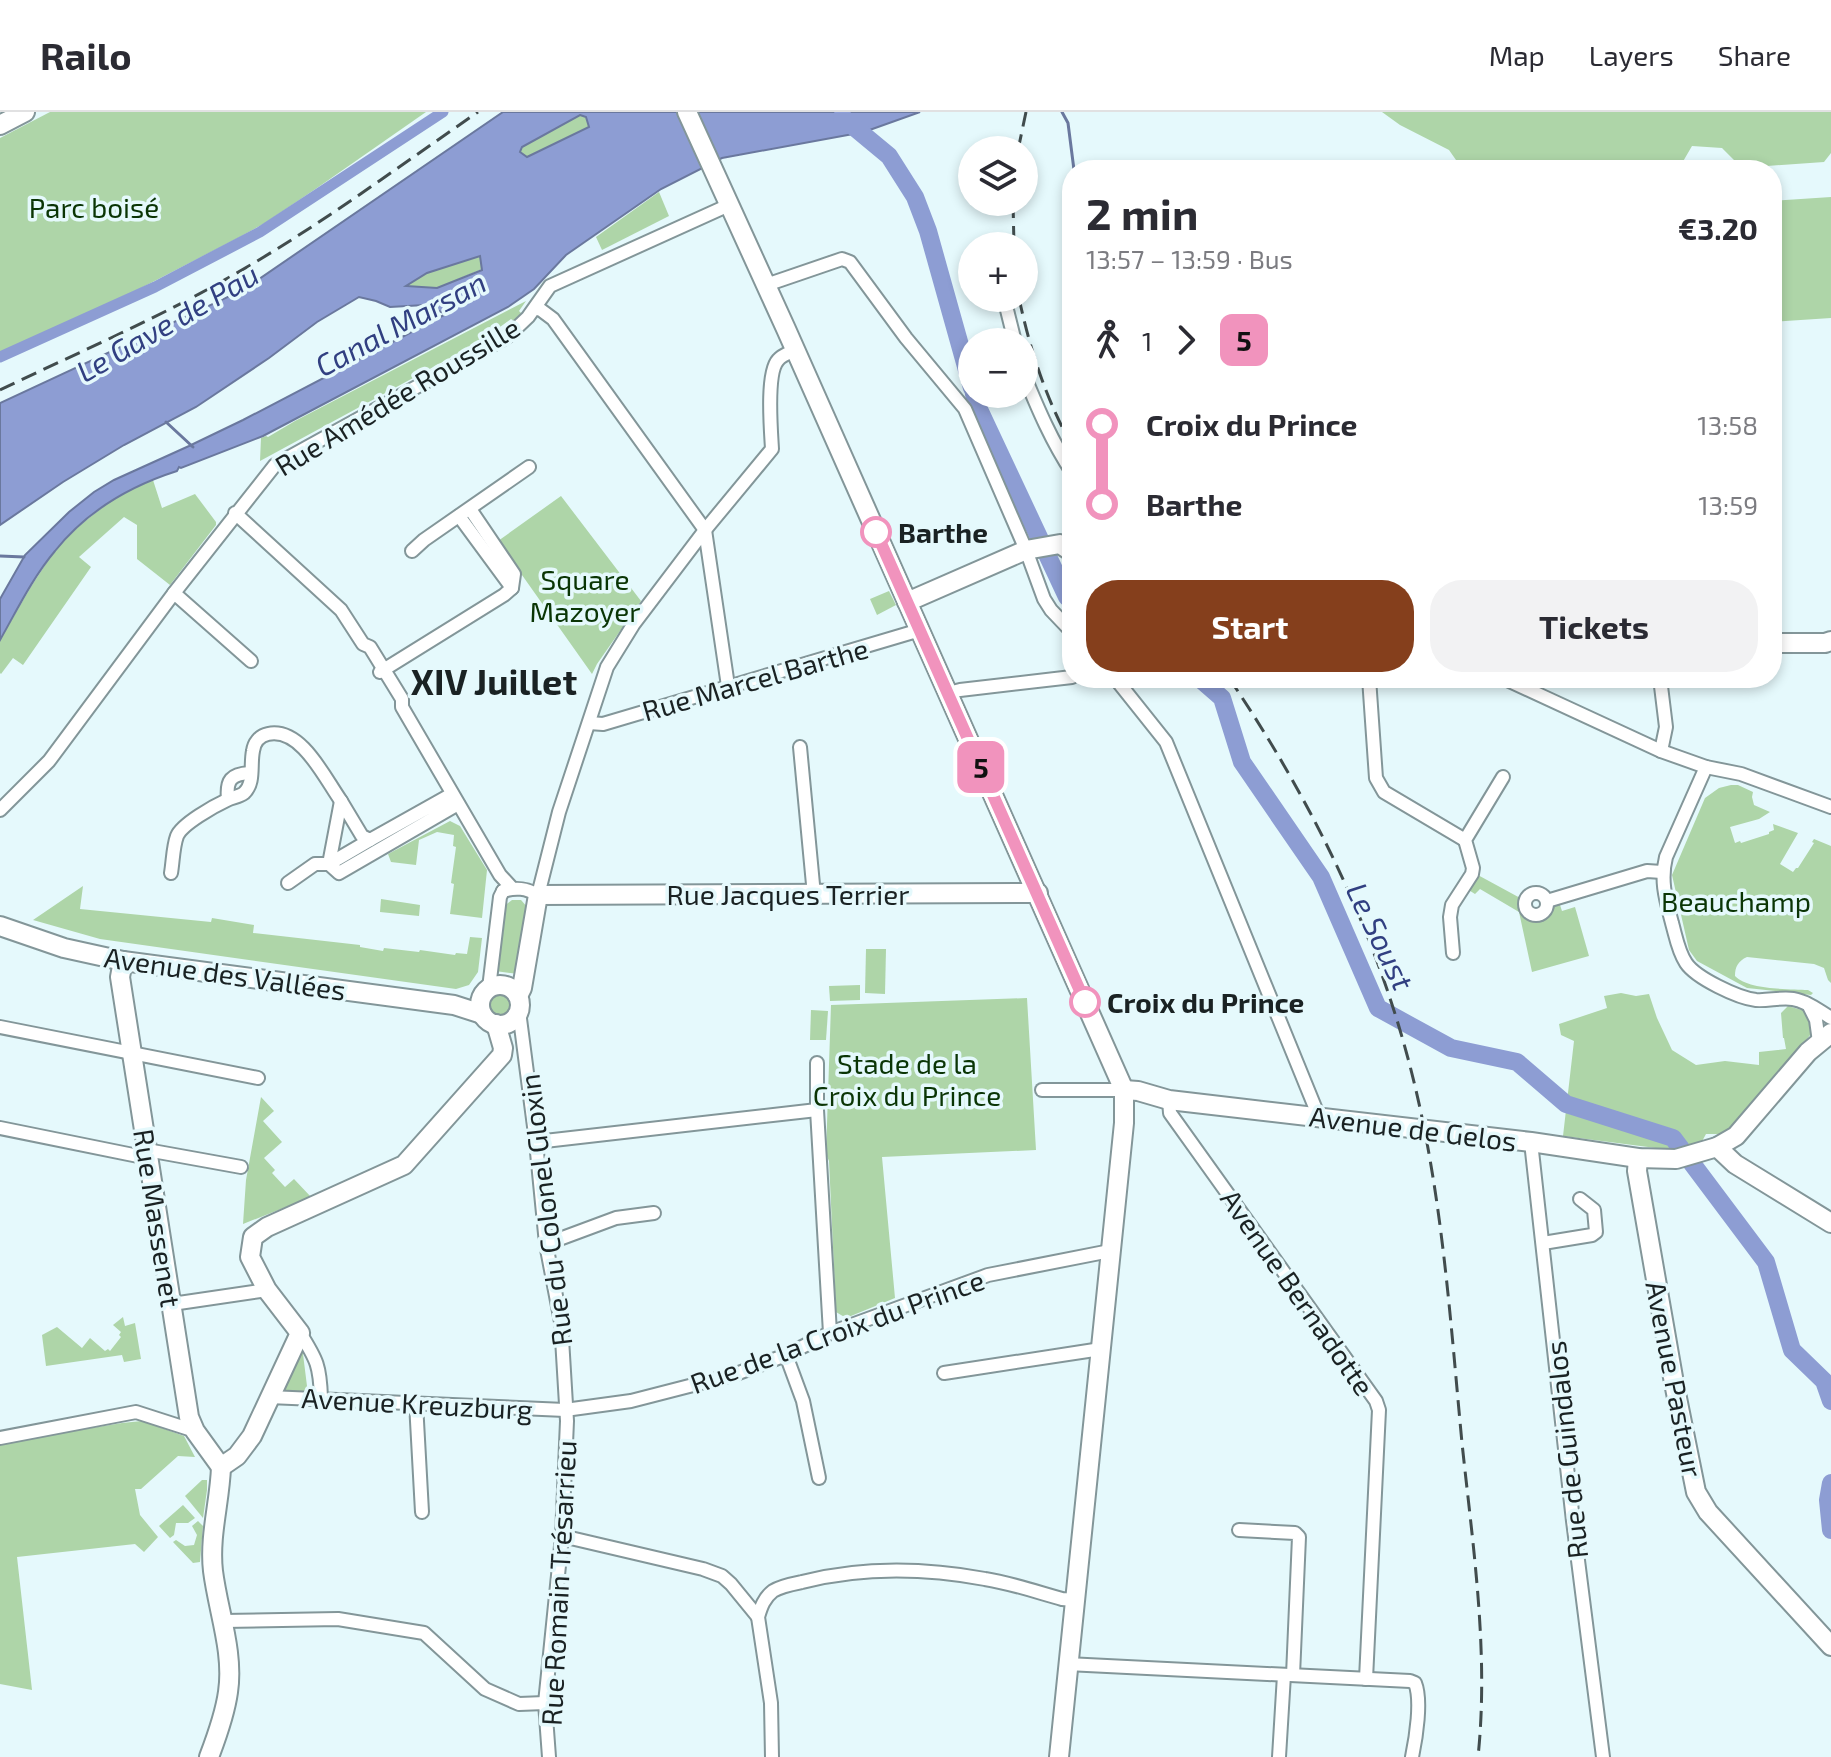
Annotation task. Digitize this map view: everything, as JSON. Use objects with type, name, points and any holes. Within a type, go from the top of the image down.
[{"type":"street","points":[[0,125],[25,112]]},
{"type":"street","points":[[687,112],[1124,1090],[1059,1757]]},
{"type":"street","name":"Rue Amédée Roussille","points":[[0,810],[49,761],[235,513],[275,465],[507,337],[528,317],[550,286],[729,205]]},
{"type":"street","points":[[766,285],[842,259],[850,262],[906,338],[965,409],[1029,549],[1044,599],[1062,622]]},
{"type":"street","points":[[535,308],[553,319],[705,530],[728,686]]},
{"type":"street","name":"Rue du Colonel Gloxin","points":[[565,1410],[561,1322],[546,1244],[518,1003],[538,895],[559,812],[607,667],[633,625],[772,449],[770,405],[773,372],[778,359],[795,350]]},
{"type":"street","points":[[1037,408],[1062,457]]},
{"type":"street","points":[[412,551],[529,467]]},
{"type":"street","points":[[235,513],[341,610],[360,638],[364,651],[381,671],[396,704],[402,707],[508,890]]},
{"type":"street","points":[[381,671],[512,588],[464,513]]},
{"type":"street","points":[[907,602],[1029,549],[1062,548]]},
{"type":"street","points":[[174,593],[251,661]]},
{"type":"street","name":"Rue Marcel Barthe","points":[[589,723],[603,724],[920,630]]},
{"type":"street","points":[[1782,643],[1831,641]]},
{"type":"street","points":[[948,693],[1062,678]]},
{"type":"street","points":[[1123,688],[1166,742],[1319,1117]]},
{"type":"street","points":[[1370,688],[1379,785],[1384,792],[1465,840],[1473,868],[1452,905],[1453,953]]},
{"type":"street","points":[[1525,688],[1661,751],[1706,767],[1741,774],[1831,807]]},
{"type":"street","points":[[1661,688],[1666,727],[1661,751]]},
{"type":"street","points":[[171,873],[177,836],[183,827],[245,792],[250,785],[256,742],[261,736],[271,733],[287,735],[301,744],[362,836],[370,840]]},
{"type":"street","points":[[800,747],[814,895]]},
{"type":"street","points":[[1706,767],[1662,872],[1679,951],[1692,971],[1744,997],[1757,1000],[1791,999],[1831,1018]]},
{"type":"street","points":[[1465,840],[1503,777]]},
{"type":"street","points":[[288,883],[315,864],[329,864],[370,840],[455,799]]},
{"type":"street","points":[[329,864],[339,873],[455,799]]},
{"type":"street","points":[[329,864],[341,801]]},
{"type":"street","points":[[1547,901],[1647,871],[1662,872]]},
{"type":"street","points":[[321,1398],[315,1356],[267,1290],[250,1257],[253,1237],[267,1227],[404,1165],[502,1055],[503,1048],[487,1007],[500,897],[508,890],[527,889],[538,895]]},
{"type":"street","name":"Rue Jacques Terrier","points":[[538,895],[1038,893]]},
{"type":"street","name":"Avenue des Vallées","points":[[0,926],[64,948],[123,961],[454,1005],[487,1007],[495,985],[508,987],[518,1003]]},
{"type":"street","name":"Rue Massenet","points":[[123,961],[120,977],[189,1417],[195,1431],[221,1467]]},
{"type":"street","points":[[487,1007],[510,1022],[518,1003]]},
{"type":"street","points":[[1710,1150],[1736,1136],[1825,1037],[1809,1006]]},
{"type":"street","points":[[0,1027],[258,1078]]},
{"type":"street","points":[[817,1063],[830,1333]]},
{"type":"street","points":[[1042,1090],[1124,1090]]},
{"type":"street","name":"Avenue de Gelos","points":[[1124,1090],[1169,1100],[1531,1142],[1638,1158],[1676,1159],[1710,1150]]},
{"type":"street","points":[[1124,1114],[1169,1100]]},
{"type":"street","name":"Avenue Bernadotte","points":[[1169,1100],[1170,1113],[1376,1401],[1379,1410],[1366,1679]]},
{"type":"street","points":[[536,1142],[817,1110]]},
{"type":"street","points":[[0,1128],[241,1167]]},
{"type":"street","name":"Rue de Guindalos","points":[[1531,1142],[1603,1757]]},
{"type":"street","points":[[1710,1150],[1831,1223]]},
{"type":"street","name":"Avenue Pasteur","points":[[1638,1158],[1642,1202],[1696,1492],[1708,1512],[1831,1646]]},
{"type":"street","points":[[1543,1243],[1596,1232],[1594,1210],[1580,1199]]},
{"type":"street","points":[[546,1244],[616,1218],[654,1213]]},
{"type":"street","name":"Rue de la Croix du Prince","points":[[565,1410],[631,1401],[736,1374],[786,1355],[830,1333],[988,1275],[1110,1251]]},
{"type":"street","points":[[172,1304],[267,1290]]},
{"type":"street","points":[[209,1757],[228,1691],[228,1655],[213,1572],[213,1536],[221,1467],[237,1456],[252,1436],[300,1333]]},
{"type":"street","points":[[944,1373],[1101,1349]]},
{"type":"street","points":[[786,1355],[803,1401],[819,1478]]},
{"type":"street","name":"Avenue Kreuzburg","points":[[269,1397],[565,1410]]},
{"type":"street","points":[[416,1403],[422,1512]]},
{"type":"street","name":"Rue Romain Trésarrieu","points":[[549,1757],[545,1703],[562,1536],[567,1452],[565,1410]]},
{"type":"street","points":[[0,1438],[136,1412],[195,1431]]},
{"type":"street","points":[[1239,1530],[1295,1533],[1299,1537],[1279,1757]]},
{"type":"street","points":[[562,1536],[722,1576],[758,1617]]},
{"type":"street","points":[[772,1757],[771,1703],[758,1617],[762,1604],[781,1587],[818,1578],[862,1573],[928,1571],[988,1579],[1074,1600]]},
{"type":"street","points":[[223,1621],[338,1619],[424,1633],[485,1689],[519,1704],[545,1703]]},
{"type":"street","points":[[1067,1664],[1410,1681],[1415,1683],[1418,1693],[1416,1742],[1412,1757]]},
{"type":"green space","name":"Parc boisé","points":[[50,112],[426,112],[265,223],[141,288],[0,353],[0,138]]},
{"type":"green space","points":[[1382,112],[1831,112],[1831,153],[1824,162],[1782,165],[1782,160],[1734,160],[1722,148],[1692,146],[1684,160],[1456,160],[1449,150],[1400,125]]},
{"type":"green space","points":[[580,115],[586,117],[590,126],[527,157],[520,152],[522,147]]},
{"type":"green space","points":[[659,192],[669,216],[602,250],[596,237]]},
{"type":"green space","points":[[1831,197],[1831,318],[1782,321],[1782,200]]},
{"type":"green space","points":[[480,255],[482,269],[437,288],[405,286],[427,273]]},
{"type":"green space","points":[[526,301],[514,321],[511,319],[461,352],[260,461],[261,438]]},
{"type":"green space","points":[[153,480],[162,508],[195,494],[216,522],[170,585],[137,559],[137,525],[124,517],[79,557],[91,567],[23,665],[13,658],[1,674],[0,640],[55,550],[109,502]]},
{"type":"green space","name":"Square Mazoyer","points":[[561,496],[641,601],[592,674],[498,541]]},
{"type":"green space","points":[[889,591],[896,605],[877,615],[870,599]]},
{"type":"green space","name":"Beauchamp","points":[[1731,785],[1753,792],[1754,805],[1770,812],[1759,819],[1730,827],[1735,843],[1769,834],[1774,830],[1773,824],[1798,833],[1780,864],[1793,872],[1814,839],[1831,846],[1831,983],[1824,968],[1814,964],[1747,957],[1739,962],[1735,973],[1741,981],[1749,984],[1808,990],[1813,993],[1811,995],[1747,988],[1697,961],[1689,950],[1672,875],[1705,798],[1719,788]]},
{"type":"green space","points":[[450,821],[460,826],[487,870],[482,918],[450,914],[456,847],[453,846],[454,835],[437,832],[419,840],[416,865],[391,862],[388,854]]},
{"type":"green space","points":[[1476,874],[1522,899],[1525,912],[1534,918],[1542,918],[1552,904],[1559,902],[1562,911],[1575,907],[1589,956],[1532,972],[1519,912],[1480,889],[1475,894],[1467,889]]},
{"type":"green space","points":[[83,886],[80,909],[211,922],[212,918],[254,925],[253,933],[360,945],[383,951],[384,948],[467,954],[470,937],[482,938],[478,972],[469,985],[456,989],[100,939],[33,920]]},
{"type":"green space","points":[[381,899],[420,905],[419,916],[380,912]]},
{"type":"green space","points":[[512,900],[521,900],[528,908],[519,974],[495,971],[503,907]]},
{"type":"green space","points":[[866,949],[886,949],[885,994],[865,993]]},
{"type":"green space","points":[[860,985],[860,1000],[830,1001],[829,986]]},
{"type":"green space","points":[[500,991],[509,995],[513,1004],[509,1013],[500,1017],[491,1013],[487,1004],[491,995]]},
{"type":"green space","points":[[1621,993],[1636,996],[1649,994],[1672,1050],[1696,1065],[1725,1061],[1759,1065],[1759,1052],[1786,1049],[1781,1013],[1788,1006],[1805,1011],[1811,1018],[1811,1034],[1735,1127],[1722,1134],[1706,1134],[1700,1145],[1679,1151],[1563,1136],[1574,1041],[1561,1035],[1559,1024],[1607,1008],[1604,996]]},
{"type":"green space","name":"Stade de la Croix du Prince","points":[[1027,998],[1036,1150],[882,1157],[895,1298],[846,1318],[836,1312],[829,1161],[826,1154],[831,1005]]},
{"type":"green space","points":[[811,1010],[828,1011],[826,1040],[810,1040]]},
{"type":"green space","points":[[261,1097],[274,1111],[263,1121],[282,1142],[264,1158],[285,1187],[294,1179],[311,1197],[243,1224],[246,1180]]},
{"type":"green space","points":[[123,1317],[125,1326],[135,1323],[141,1359],[124,1362],[122,1355],[46,1366],[42,1335],[57,1327],[82,1348],[90,1338],[105,1351],[110,1351],[121,1337],[121,1332],[113,1325]]},
{"type":"green space","points":[[301,1346],[308,1353],[303,1354],[308,1394],[279,1392]]},
{"type":"green space","points":[[142,1421],[184,1436],[195,1457],[178,1456],[141,1489],[135,1489],[140,1515],[158,1537],[144,1552],[135,1544],[17,1557],[32,1690],[0,1684],[0,1443]]},
{"type":"green space","points":[[202,1480],[207,1480],[203,1518],[185,1496]]},
{"type":"green space","points":[[183,1505],[195,1518],[188,1523],[176,1523],[174,1535],[170,1538],[159,1526]]},
{"type":"green space","points":[[198,1521],[203,1526],[200,1562],[193,1563],[173,1542],[176,1540],[185,1546],[194,1545],[197,1535],[192,1526]]},
{"type":"water","points":[[503,112],[920,112],[864,132],[722,158],[661,189],[566,255],[534,289],[508,307],[263,436],[179,467],[177,471],[142,484],[110,502],[67,537],[47,561],[0,640],[0,599],[25,555],[94,492],[243,420],[446,314],[425,305],[390,307],[359,297],[317,322],[196,407],[124,445],[0,525],[0,403],[243,290]],"holes":[[[580,115],[586,117],[589,127],[527,157],[520,152],[522,147]],[[480,256],[482,270],[437,288],[406,286],[427,273]]]},
{"type":"waterway","name":"Le Gave de Pau","points":[[0,357],[155,287],[260,232],[443,112]]},
{"type":"waterway","points":[[1062,112],[1068,123],[1073,160]]},
{"type":"waterway","name":"Le Soust","points":[[842,117],[889,156],[915,197],[928,231],[958,338]]},
{"type":"waterway","name":"Le Soust","points":[[978,408],[1062,586]]},
{"type":"waterway","points":[[166,422],[193,447]]},
{"type":"waterway","points":[[0,556],[24,557]]},
{"type":"waterway","name":"Le Soust","points":[[1210,688],[1222,698],[1242,762],[1321,877],[1378,1008],[1451,1048],[1517,1062],[1566,1104],[1673,1138],[1766,1262],[1792,1350],[1824,1381],[1831,1401]]},
{"type":"waterway","name":"Le Soust","points":[[1831,1483],[1828,1500],[1831,1530]]},
{"type":"railway","points":[[0,390],[148,320],[266,256],[478,112]]},
{"type":"railway","points":[[1021,136],[1026,112]]},
{"type":"railway","points":[[1013,216],[1014,232]]},
{"type":"railway","points":[[1022,312],[1040,374],[1062,426]]},
{"type":"railway","points":[[1235,688],[1312,816],[1358,913],[1395,1014],[1421,1112],[1444,1253],[1475,1560],[1482,1678],[1478,1757]]},
{"type":"bus line","name":"5","points":[[876,532],[1085,1002]]},
{"type":"place","name":"Barthe","points":[[876,532]]},
{"type":"place","name":"Croix du Prince","points":[[1085,1002]]},
{"type":"district","name":"XIV Juillet","points":[[494,680]]},
{"type":"water label","name":"Canal Marsan","points":[[400,323]]}]
